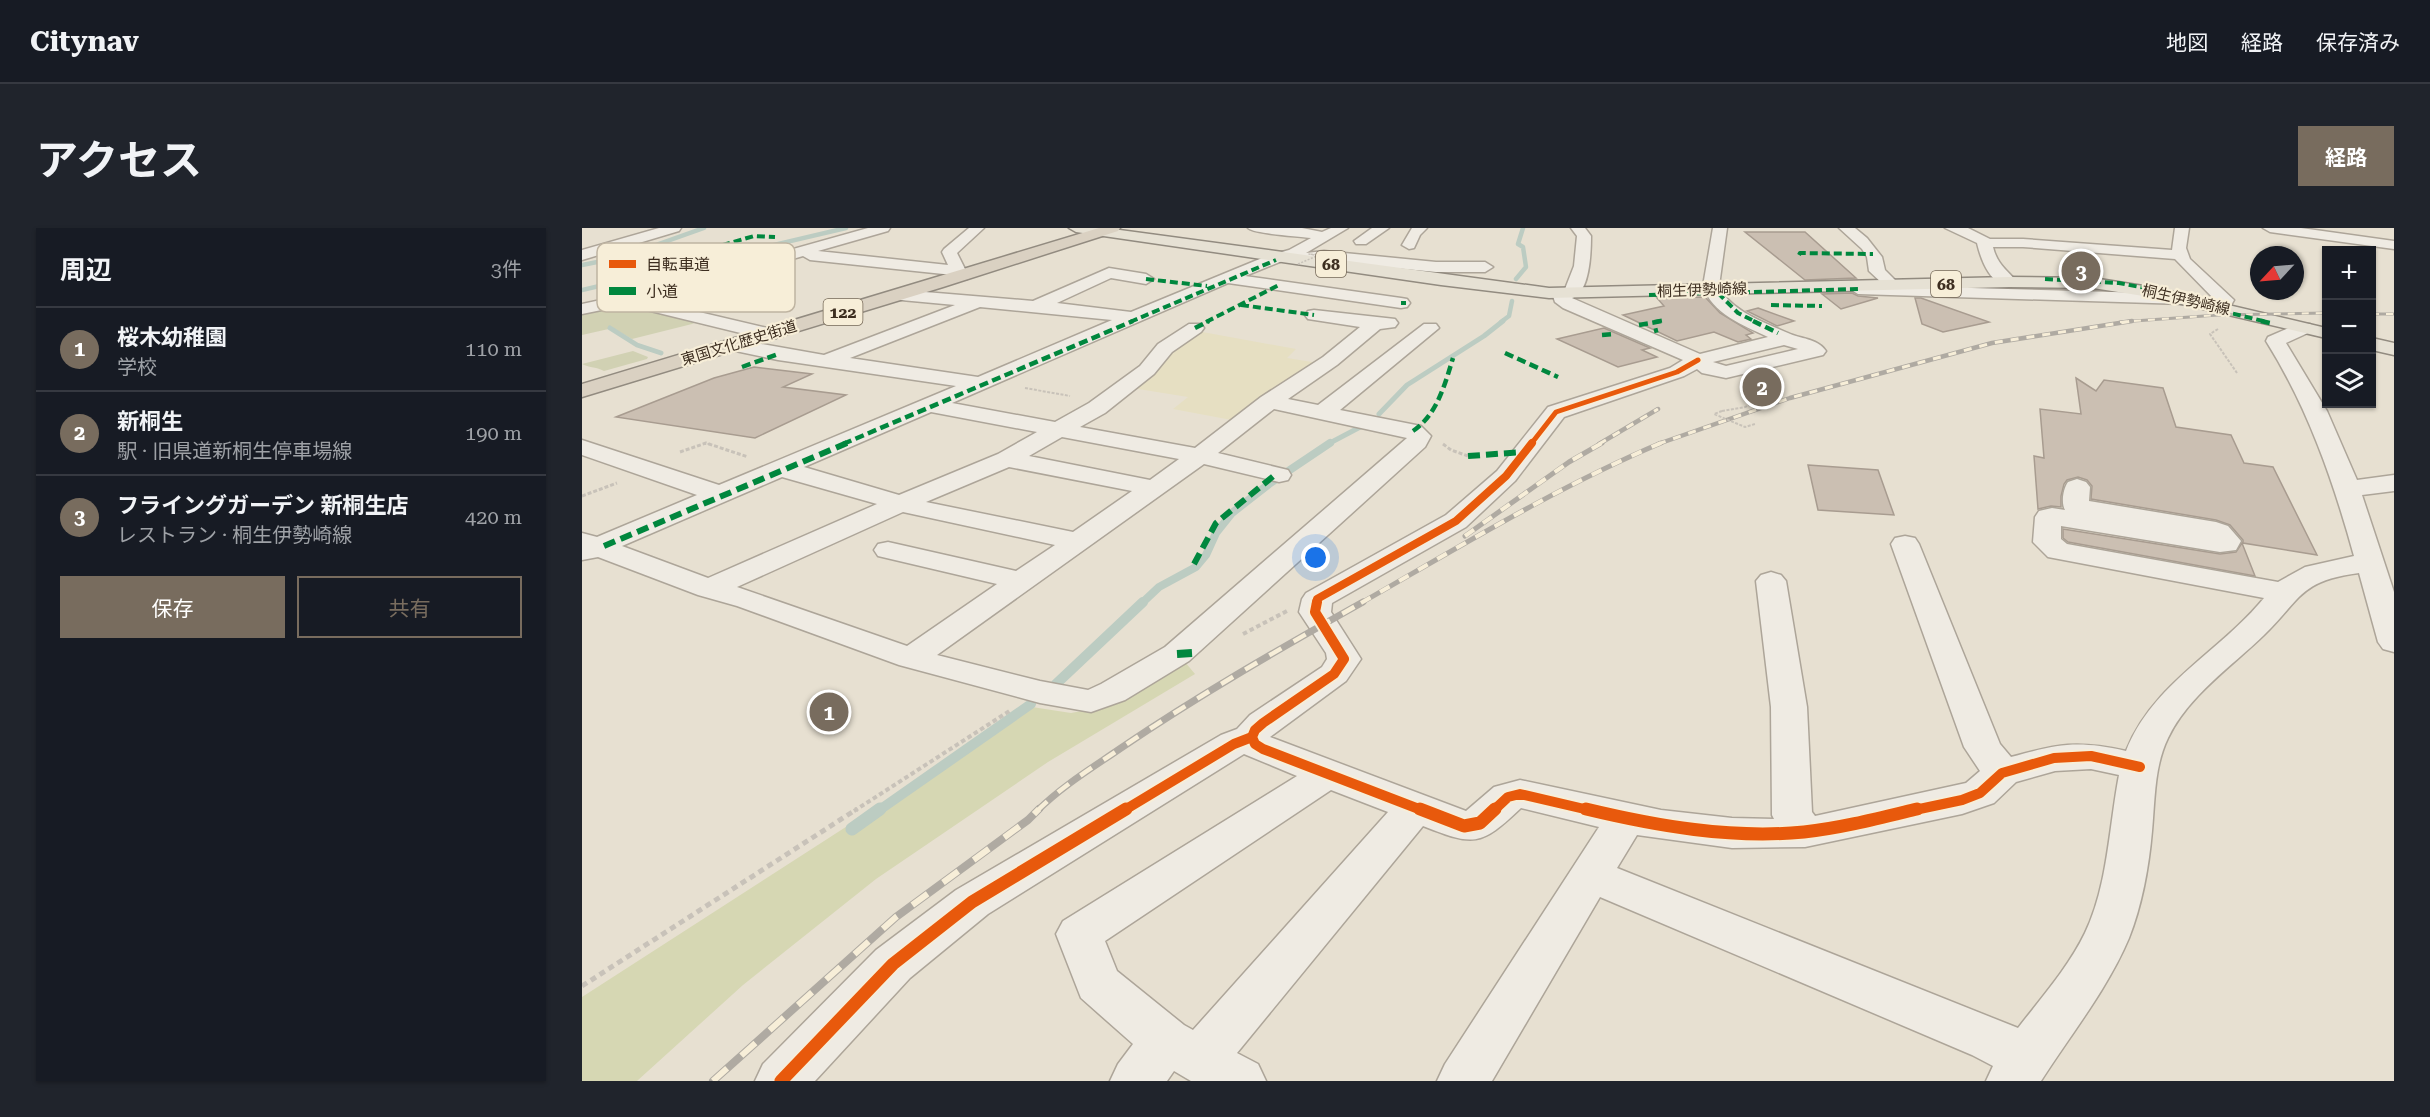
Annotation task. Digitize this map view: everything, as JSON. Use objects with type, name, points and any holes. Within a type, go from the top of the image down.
[{"type":"highway","name":"東国文化歴史街道","points":[[582,391],[1108,230]]},
{"type":"main road","name":"桐生伊勢崎線","points":[[1076,228],[1108,230],[1452,282],[1565,293],[2009,282],[2093,283],[2184,299],[2315,331]]},
{"type":"main road","points":[[2376,345],[2394,349]]},
{"type":"street","points":[[625,243],[674,228]]},
{"type":"street","points":[[796,253],[883,228]]},
{"type":"street","points":[[933,251],[949,252],[977,228]]},
{"type":"street","points":[[1255,228],[1292,230],[1325,237]]},
{"type":"street","points":[[1291,259],[1341,228]]},
{"type":"street","points":[[1361,241],[1382,228]]},
{"type":"street","points":[[1359,259],[1390,247],[1417,244],[1414,233],[1420,228]]},
{"type":"street","points":[[1578,228],[1584,236],[1583,266],[1578,281],[1561,298],[1569,304],[1698,360],[1709,369],[1726,372],[1816,351],[1799,342],[1784,339],[1732,312],[1711,290],[1720,228]]},
{"type":"street","points":[[1846,228],[1868,247],[1875,258],[1877,271],[1893,285]]},
{"type":"street","points":[[1952,228],[1974,235],[1986,243],[2023,243],[2180,255]]},
{"type":"street","points":[[2002,228],[2023,243]]},
{"type":"street","points":[[2052,228],[2062,246]]},
{"type":"street","points":[[2182,228],[2180,255],[2186,264],[2225,300],[2224,303],[2214,306]]},
{"type":"street","points":[[2270,228],[2394,245]]},
{"type":"street","points":[[839,241],[882,246]]},
{"type":"street","points":[[1986,243],[1985,252],[1988,259],[2000,276],[2009,282]]},
{"type":"street","points":[[582,255],[597,251]]},
{"type":"street","points":[[949,252],[962,273]]},
{"type":"street","points":[[796,253],[962,273]]},
{"type":"street","points":[[586,547],[720,494],[1226,278],[1291,259],[1324,256],[1436,267],[1485,267]]},
{"type":"street","points":[[904,266],[874,275],[873,278],[927,282]]},
{"type":"street","points":[[1034,307],[1109,273],[1146,279]]},
{"type":"street","points":[[1226,278],[1401,303]]},
{"type":"street","points":[[1854,286],[1858,289],[1869,290],[2184,299]]},
{"type":"street","points":[[709,589],[951,481],[1007,459],[1097,408],[1155,363],[1165,348],[1195,327],[979,301],[901,295]]},
{"type":"street","points":[[824,361],[912,329],[979,301]]},
{"type":"street","points":[[582,309],[597,306]]},
{"type":"street","points":[[678,312],[770,334]]},
{"type":"street","points":[[1314,315],[1375,324],[1383,322],[1430,328],[1322,412]]},
{"type":"street","points":[[911,658],[1200,456],[1269,402],[1330,361],[1375,324]]},
{"type":"street","points":[[2315,331],[2276,341],[2307,388],[2348,489],[2394,642]]},
{"type":"street","points":[[781,1081],[893,964],[972,902],[1234,744],[1252,737],[1255,730],[1263,723],[1334,674],[1342,664],[1342,652],[1315,612],[1317,599],[1456,520],[1506,476],[1556,412],[1677,372],[1698,360],[1784,339]]},
{"type":"street","points":[[733,345],[824,361],[979,382]]},
{"type":"street","points":[[586,547],[748,600],[911,658],[1040,692],[1078,701],[1091,701],[1103,697],[1177,654],[1417,442],[1419,436],[1413,431],[1374,425],[1269,402]]},
{"type":"street","points":[[927,405],[1200,456],[1279,475]]},
{"type":"street","points":[[582,447],[720,494]]},
{"type":"street","points":[[643,467],[680,452]]},
{"type":"street","points":[[1007,459],[1154,488]]},
{"type":"street","points":[[779,468],[905,503],[1077,541]]},
{"type":"street","points":[[2348,489],[2394,483]]},
{"type":"street","points":[[2077,487],[2076,507],[2206,528],[2218,532],[2227,541],[2226,544],[2220,544],[2052,516],[2048,517],[2047,542],[2058,551],[2283,592]]},
{"type":"street","points":[[1905,544],[1983,747],[2002,773]]},
{"type":"street","points":[[888,550],[1020,581]]},
{"type":"street","points":[[1590,875],[1990,1039],[2019,1069],[2079,987],[2108,934],[2130,847],[2140,767],[2150,737],[2173,704],[2209,666],[2269,612],[2283,592],[2297,582],[2317,573],[2369,563]]},
{"type":"street","points":[[1772,581],[1789,707],[1792,815],[1805,832]]},
{"type":"street","points":[[1252,737],[1255,744],[1263,749],[1414,809],[1464,826],[1480,823],[1508,797],[1520,794],[1667,827],[1741,834],[1805,832],[1962,800],[1980,793],[2002,773],[2054,758],[2091,756],[2140,767]]},
{"type":"street","points":[[1240,1081],[1183,1050],[1098,984],[1079,934],[1313,784],[1325,773]]},
{"type":"street","points":[[1136,1081],[1183,1050],[1414,809]]},
{"type":"street","points":[[1463,1081],[1626,818]]},
{"type":"path","points":[[1291,259],[1319,255],[1309,255],[1314,255]]},
{"type":"path","points":[[2227,329],[2217,329],[2210,334],[2237,373]]},
{"type":"path","points":[[1021,388],[1077,397]]},
{"type":"path","points":[[1747,402],[1778,393],[1769,389]]},
{"type":"path","points":[[1755,424],[1745,427],[1714,414],[1754,405],[1757,399]]},
{"type":"path","points":[[680,452],[706,442],[779,468]]},
{"type":"path","points":[[582,986],[1040,692]]},
{"type":"shaded area","points":[[1197,331],[1296,349],[1287,358],[1318,363],[1237,421],[1173,409],[1188,397],[1132,388],[1164,356]]},
{"type":"green space","points":[[597,308],[597,312],[665,312],[702,320],[632,339],[613,328],[582,335],[582,311]]},
{"type":"green space","points":[[633,351],[648,357],[604,371],[582,364]]},
{"type":"green space","points":[[1185,662],[1195,674],[1048,762],[876,879],[743,985],[637,1081],[582,1081],[582,997],[1032,707],[1071,713],[1103,707]]},
{"type":"building","points":[[1745,232],[1805,232],[1856,278],[1805,280]]},
{"type":"building","points":[[1852,293],[1858,296],[1878,298],[1841,309],[1822,294]]},
{"type":"building","points":[[1705,297],[1720,313],[1753,333],[1746,335],[1751,339],[1738,342],[1714,332],[1677,341],[1623,315],[1664,306],[1657,298]]},
{"type":"building","points":[[1915,298],[1921,298],[1989,322],[1943,332],[1922,324]]},
{"type":"building","points":[[1758,308],[1794,321],[1777,326],[1747,311]]},
{"type":"building","points":[[1604,328],[1650,348],[1642,350],[1657,357],[1618,367],[1557,339]]},
{"type":"building","points":[[754,367],[812,374],[783,387],[846,395],[755,438],[616,417],[714,378]]},
{"type":"building","points":[[2076,378],[2096,391],[2104,380],[2163,388],[2176,427],[2231,435],[2244,463],[2273,467],[2317,555],[2243,543],[2230,525],[2216,520],[2091,499],[2092,486],[2087,480],[2078,477],[2067,480],[2064,484],[2061,507],[2051,506],[2038,509],[2034,456],[2044,458],[2040,409],[2081,414]]},
{"type":"building","points":[[1808,465],[1878,470],[1894,515],[1818,510]]},
{"type":"building","points":[[2063,529],[2220,554],[2236,552],[2242,543],[2255,576],[2068,542],[2063,538]]},
{"type":"waterway","points":[[662,243],[704,228]]},
{"type":"waterway","points":[[782,243],[846,228]]},
{"type":"waterway","points":[[1516,279],[1526,267],[1523,247],[1518,244],[1523,228]]},
{"type":"waterway","points":[[582,265],[597,262]]},
{"type":"waterway","points":[[582,290],[597,286]]},
{"type":"waterway","points":[[1501,322],[1509,316],[1512,301]]},
{"type":"waterway","points":[[1379,414],[1407,385],[1484,336],[1503,321]]},
{"type":"waterway","points":[[610,328],[637,345],[661,353]]},
{"type":"waterway","points":[[1328,444],[1364,425]]},
{"type":"waterway","points":[[1142,603],[1159,587],[1196,567],[1206,555],[1216,533],[1232,513],[1269,484],[1330,443]]},
{"type":"waterway","points":[[1056,684],[1143,602]]},
{"type":"waterway","points":[[878,811],[1031,704]]},
{"type":"waterway","points":[[852,829],[880,809]]},
{"type":"railway","points":[[2130,321],[2218,315],[2322,313]]},
{"type":"railway","points":[[2376,314],[2394,314]]},
{"type":"railway","points":[[1658,444],[1790,398],[1992,343],[2130,321]]},
{"type":"railway","points":[[2120,322],[2130,321]]},
{"type":"railway","points":[[1599,444],[1658,409]]},
{"type":"railway","points":[[1465,536],[1569,462],[1602,443]]},
{"type":"railway","points":[[1361,603],[1546,498],[1661,443]]},
{"type":"railway","points":[[1037,811],[1057,793],[1150,728],[1271,654],[1363,602]]},
{"type":"railway","points":[[713,1081],[896,917],[1037,811]]},
{"type":"marked path","points":[[730,243],[754,236],[775,237]]},
{"type":"marked path","points":[[1799,255],[1800,253],[1873,254]]},
{"type":"marked path","points":[[604,546],[1276,260]]},
{"type":"marked path","points":[[1146,279],[1207,286]]},
{"type":"marked path","points":[[2045,279],[2119,283],[2212,301]]},
{"type":"marked path","points":[[1195,328],[1279,285]]},
{"type":"marked path","points":[[1718,293],[1858,289]]},
{"type":"marked path","points":[[1649,295],[1707,293]]},
{"type":"marked path","points":[[1718,293],[1738,313],[1778,333]]},
{"type":"marked path","points":[[1401,303],[1406,303]]},
{"type":"marked path","points":[[1241,305],[1314,315]]},
{"type":"marked path","points":[[1771,305],[1822,306]]},
{"type":"marked path","points":[[2198,305],[2274,324]]},
{"type":"marked path","points":[[1639,325],[1665,320]]},
{"type":"marked path","points":[[1654,331],[1658,330]]},
{"type":"marked path","points":[[1602,335],[1615,334]]},
{"type":"marked path","points":[[1505,353],[1558,377]]},
{"type":"marked path","points":[[742,367],[778,354]]},
{"type":"marked path","points":[[1413,431],[1427,419],[1433,409],[1453,358]]},
{"type":"marked path","points":[[1468,456],[1524,452]]},
{"type":"marked path","points":[[1194,564],[1216,523],[1276,474]]},
{"type":"marked path","points":[[1177,654],[1192,653]]},
{"type":"cycle path","points":[[781,1081],[893,964],[972,902],[1234,744],[1252,737],[1255,730],[1263,723],[1334,674],[1344,659],[1315,612],[1317,599],[1456,521],[1506,476],[1556,412],[1677,372],[1698,360]]},
{"type":"cycle path","points":[[1252,737],[1255,744],[1263,749],[1464,826],[1480,823],[1508,797],[1520,794],[1625,818],[1696,830],[1768,834],[1804,832],[1844,826],[1962,800],[1980,793],[2002,773],[2054,758],[2091,756],[2140,767]]},
{"type":"place","name":"フライングガーデン 新桐生店","points":[[2081,271]]},
{"type":"place","name":"新桐生","points":[[1762,387]]},
{"type":"place","name":"桜木幼稚園","points":[[829,712]]}]
